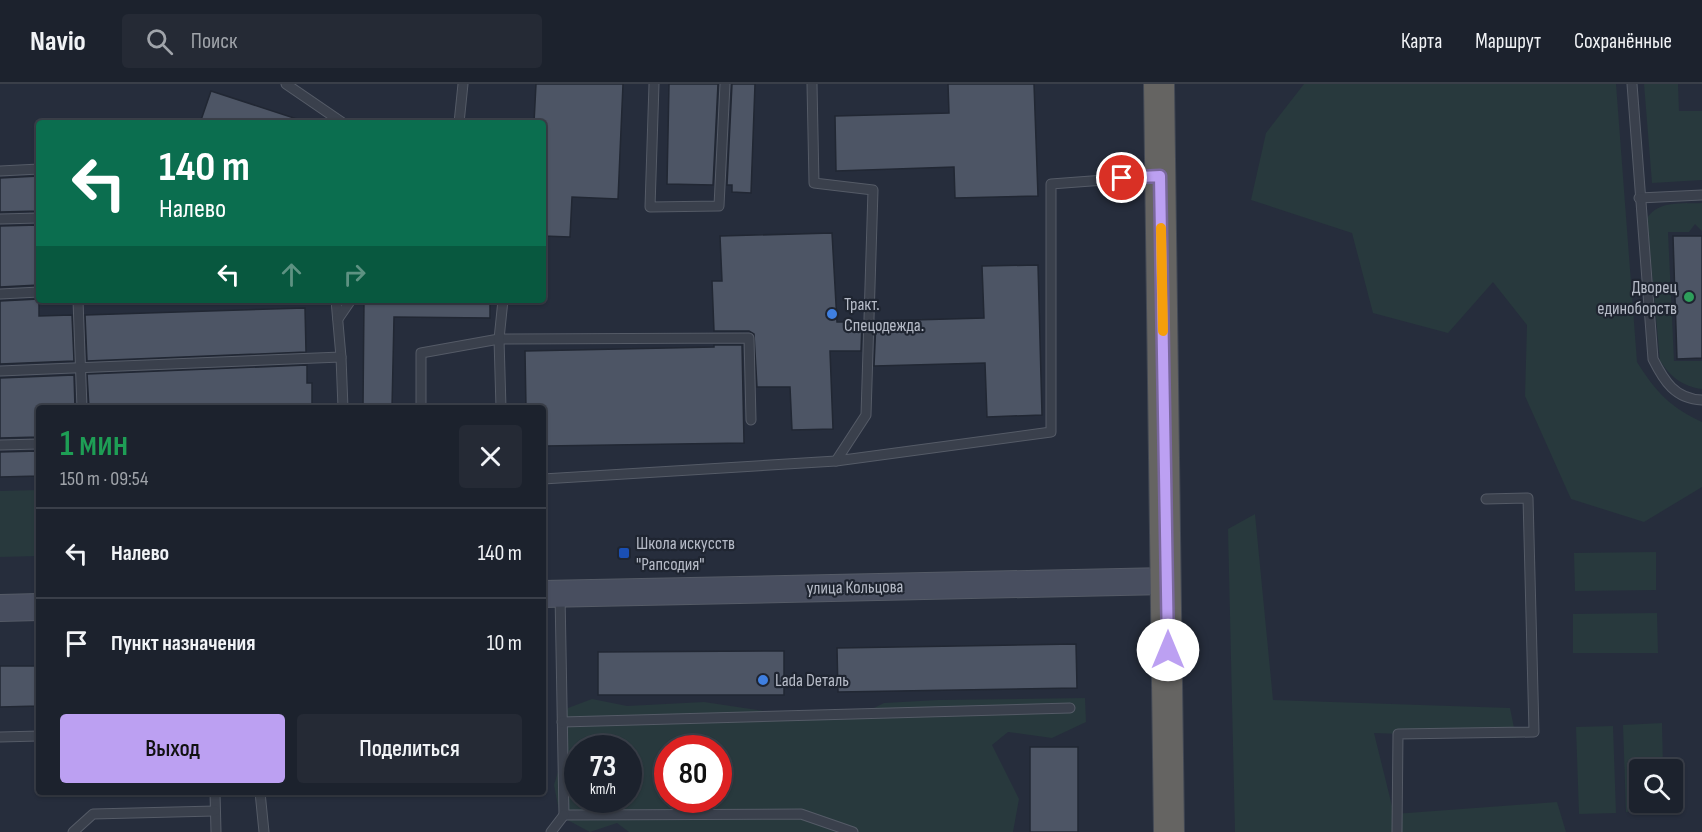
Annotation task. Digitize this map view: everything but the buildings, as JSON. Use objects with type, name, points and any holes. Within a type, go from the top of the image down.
[{"type":"highway","points":[[1159,84],[1169,832]]},
{"type":"main road","name":"улица Кольцова","points":[[552,593],[1167,581]]},
{"type":"main road","points":[[0,608],[36,607]]},
{"type":"lane","points":[[286,84],[339,120]]},
{"type":"lane","points":[[459,120],[463,84]]},
{"type":"lane","points":[[654,84],[651,207],[719,206],[725,84]]},
{"type":"lane","points":[[812,84],[814,183],[873,190],[866,415],[836,461]]},
{"type":"lane","points":[[1632,84],[1653,359],[1665,383],[1688,400],[1702,400]]},
{"type":"lane","points":[[0,171],[36,169]]},
{"type":"lane","points":[[546,480],[836,461],[1051,432],[1051,184],[1160,176]]},
{"type":"lane","points":[[1639,198],[1702,195]]},
{"type":"lane","points":[[0,219],[36,218]]},
{"type":"lane","points":[[0,294],[36,292]]},
{"type":"lane","points":[[78,303],[82,405]]},
{"type":"lane","points":[[336,303],[343,405]]},
{"type":"lane","points":[[338,319],[349,303]]},
{"type":"lane","points":[[501,405],[499,339],[503,303]]},
{"type":"lane","points":[[421,405],[421,353],[499,339],[749,338],[751,420]]},
{"type":"lane","points":[[0,371],[341,357]]},
{"type":"lane","points":[[0,445],[36,444]]},
{"type":"lane","points":[[1397,832],[1398,734],[1534,732],[1528,498],[1486,499]]},
{"type":"lane","points":[[551,832],[564,815],[562,722],[552,593]]},
{"type":"lane","points":[[562,722],[1070,708]]},
{"type":"lane","points":[[0,737],[36,736]]},
{"type":"lane","points":[[215,795],[216,832]]},
{"type":"lane","points":[[260,795],[264,832]]},
{"type":"lane","points":[[73,832],[93,814],[215,811]]},
{"type":"lane","points":[[564,815],[801,814],[853,832]]},
{"type":"shaded area","points":[[1304,84],[1616,84],[1637,362],[1650,382],[1665,398],[1681,411],[1702,422],[1702,487],[1644,522],[1571,499],[1525,396],[1527,325],[1493,282],[1448,333],[1373,313],[1352,233],[1251,200],[1266,133]]},
{"type":"shaded area","points":[[1644,84],[1678,84],[1679,111],[1702,111],[1702,180],[1652,183]]},
{"type":"shaded area","points":[[1679,203],[1702,203],[1702,231],[1695,224],[1689,232],[1668,232],[1674,361],[1702,361],[1702,389],[1678,380],[1660,361],[1647,218],[1652,212],[1664,206]]},
{"type":"shaded area","points":[[36,490],[36,556],[0,557],[0,491]]},
{"type":"shaded area","points":[[1255,514],[1273,700],[1510,708],[1516,738],[1374,733],[1394,814],[1557,802],[1566,832],[1235,832],[1228,529]]},
{"type":"shaded area","points":[[1656,552],[1656,590],[1575,591],[1574,553]]},
{"type":"shaded area","points":[[1657,613],[1658,653],[1573,653],[1573,614]]},
{"type":"shaded area","points":[[1085,698],[1086,722],[1052,738],[1008,732],[992,745],[1019,799],[1013,832],[629,832],[617,823],[590,832],[560,816],[554,785],[564,752],[564,813],[642,813],[642,735],[565,735],[562,722],[568,708],[592,699],[627,706],[704,702],[777,713],[868,711],[884,703]]},
{"type":"shaded area","points":[[1662,723],[1663,759],[1629,759],[1629,812],[1626,812],[1623,725]]},
{"type":"shaded area","points":[[1613,726],[1616,813],[1579,814],[1576,727]]},
{"type":"slow traffic","points":[[1161,228],[1163,331]]},
{"type":"place","name":"Дворец единоборств","points":[[1689,297]]},
{"type":"place","name":"Тракт. Спецодежда.","points":[[832,314]]},
{"type":"place","name":"Школа искусств \"Рапсодия\"","points":[[624,553]]},
{"type":"place","name":"Lada Dеталь","points":[[763,680]]},
{"type":"route","points":[[1122,178],[1160,176],[1168,650]]}]
